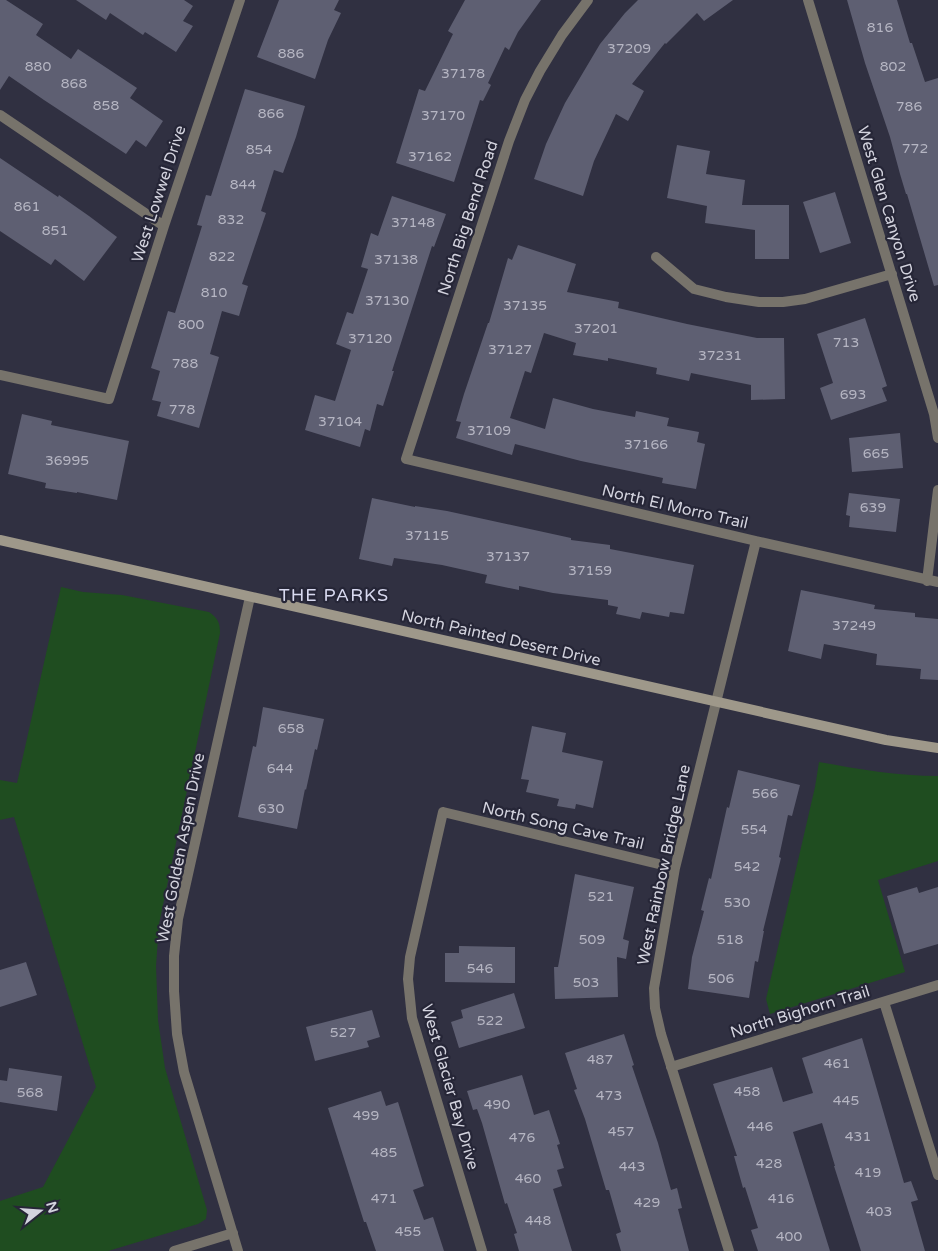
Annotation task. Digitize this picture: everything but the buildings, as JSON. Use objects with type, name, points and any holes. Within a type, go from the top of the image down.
[{"type":"street","name":"West Lowwel Drive","points":[[0,375],[109,398],[164,226],[240,0]]},
{"type":"street","name":"North Big Bend Road","points":[[406,459],[524,100],[562,35],[588,0]]},
{"type":"street","name":"West Glen Canyon Drive","points":[[808,0],[934,414],[938,438]]},
{"type":"street","points":[[0,115],[164,226]]},
{"type":"street","points":[[656,257],[694,289],[726,297],[759,302],[783,302],[805,299],[892,274]]},
{"type":"street","name":"North El Morro Trail","points":[[406,459],[933,581]]},
{"type":"street","points":[[933,581],[938,490]]},
{"type":"street","name":"North Painted Desert Drive","points":[[0,540],[886,740],[938,748]]},
{"type":"street","name":"West Rainbow Bridge Lane","points":[[729,1251],[671,1067],[657,1017],[654,988],[675,868],[756,541]]},
{"type":"street","name":"West Golden Aspen Drive","points":[[238,1251],[184,1072],[177,1034],[174,956],[178,919],[250,597]]},
{"type":"street","name":"North Song Cave Trail","points":[[443,812],[675,868]]},
{"type":"street","name":"West Glacier Bay Drive","points":[[443,812],[410,957],[408,979],[412,1018],[482,1251]]},
{"type":"street","name":"North Bighorn Trail","points":[[671,1067],[938,986]]},
{"type":"street","points":[[884,1002],[938,1175]]},
{"type":"street","points":[[174,1251],[233,1233]]},
{"type":"green space","points":[[61,587],[83,592],[122,595],[209,612],[215,616],[219,624],[220,633],[159,924],[156,966],[158,1020],[165,1068],[207,1210],[206,1219],[198,1224],[108,1251],[0,1251],[0,1201],[43,1187],[96,1087],[14,817],[0,820],[0,780],[17,783]]},
{"type":"green space","points":[[819,762],[863,770],[938,776],[938,861],[878,880],[905,972],[770,1014],[766,999],[815,787]]},
{"type":"district","name":"THE PARKS","points":[[334,595]]}]
